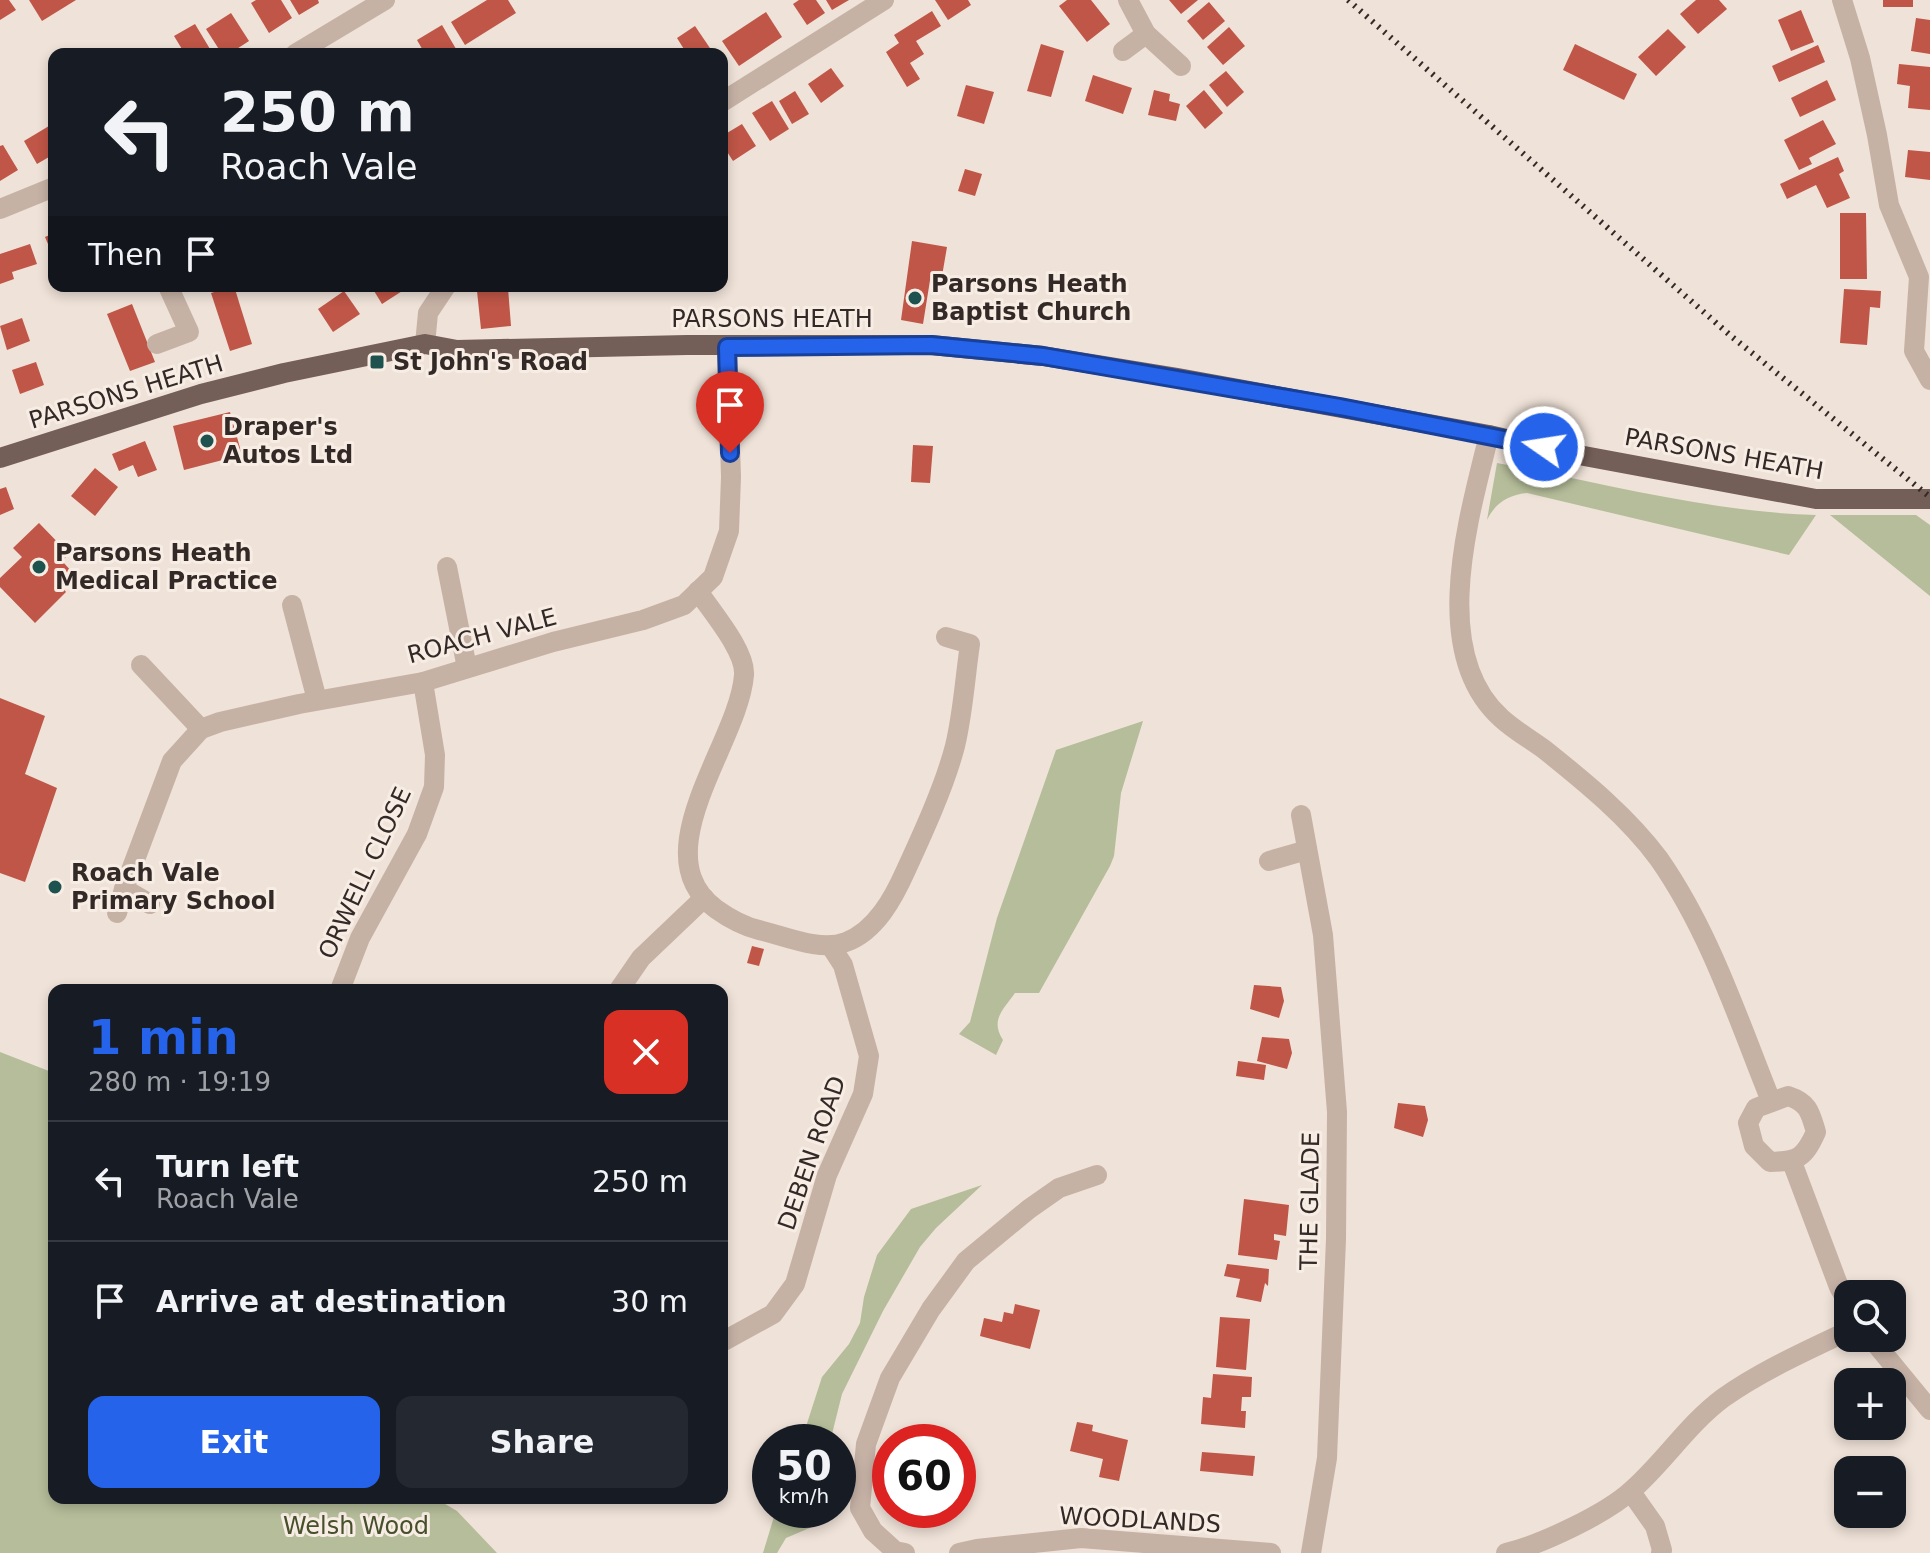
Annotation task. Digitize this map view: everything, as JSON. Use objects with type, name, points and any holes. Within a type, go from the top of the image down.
[{"type":"main road","name":"PARSONS HEATH","points":[[0,458],[201,394],[284,373],[425,344],[457,350],[687,345],[931,345],[1043,356],[1178,378],[1816,499],[1930,499]]},
{"type":"street","points":[[305,48],[385,0]]},
{"type":"street","points":[[728,98],[884,0]]},
{"type":"street","points":[[1128,0],[1146,34],[1181,66]]},
{"type":"street","points":[[1842,0],[1860,58],[1889,205],[1924,271],[1914,351],[1930,380]]},
{"type":"street","points":[[1123,51],[1146,34]]},
{"type":"street","points":[[0,209],[48,189]]},
{"type":"street","points":[[157,344],[189,332],[171,292]]},
{"type":"street","points":[[425,344],[428,313],[442,292]]},
{"type":"street","name":"ROACH VALE","points":[[201,729],[317,700],[423,682],[553,642],[643,620],[684,605],[713,577],[729,531],[731,477],[727,347]]},
{"type":"street","points":[[1489,435],[1461,576],[1459,630],[1464,657],[1475,686],[1501,718],[1593,789],[1658,858],[1698,922],[1771,1101]]},
{"type":"street","points":[[447,567],[467,668]]},
{"type":"street","points":[[698,591],[735,644],[745,672],[739,700],[687,837],[688,862],[696,889],[741,926],[832,948],[852,940],[873,924],[897,892],[922,836],[955,747],[970,644],[946,637]]},
{"type":"street","points":[[292,605],[317,700]]},
{"type":"street","points":[[117,913],[172,761],[201,729],[141,665]]},
{"type":"street","name":"ORWELL CLOSE","points":[[342,984],[360,938],[417,834],[434,787],[435,755],[423,682]]},
{"type":"street","name":"THE GLADE","points":[[1301,815],[1323,935],[1337,1112],[1336,1239],[1327,1458],[1311,1553]]},
{"type":"street","points":[[1269,861],[1307,850]]},
{"type":"street","points":[[124,889],[150,904]]},
{"type":"street","points":[[623,984],[641,958],[704,898]]},
{"type":"street","name":"DEBEN ROAD","points":[[728,1339],[773,1314],[795,1284],[827,1175],[863,1094],[869,1056],[843,965],[832,948]]},
{"type":"street","points":[[1788,1096],[1802,1101],[1816,1132],[1806,1152],[1792,1162],[1770,1162],[1754,1146],[1748,1123],[1756,1108],[1788,1096]]},
{"type":"street","points":[[1792,1162],[1836,1280]]},
{"type":"street","points":[[905,1553],[895,1551],[873,1531],[860,1508],[866,1444],[890,1378],[931,1309],[966,1261],[1059,1188],[1097,1175]]},
{"type":"street","points":[[1518,1552],[1574,1527],[1631,1492],[1722,1399],[1834,1338]]},
{"type":"street","points":[[1882,1352],[1930,1410]]},
{"type":"street","points":[[1631,1492],[1655,1526],[1661,1553]]},
{"type":"street","name":"WOODLANDS","points":[[959,1553],[1081,1538],[1271,1553]]},
{"type":"green space","points":[[1497,463],[1696,503],[1816,515],[1789,555],[1527,493],[1503,501],[1487,520]]},
{"type":"green space","points":[[1830,515],[1916,515],[1930,525],[1930,596]]},
{"type":"green space","points":[[1143,721],[1121,793],[1114,856],[1110,866],[1039,993],[1015,993],[1003,1010],[998,1027],[1003,1040],[996,1055],[959,1034],[970,1022],[997,918],[1056,750]]},
{"type":"green space","name":"Welsh Wood","points":[[0,1052],[48,1071],[48,1504],[445,1504],[457,1511],[497,1553],[0,1553]]},
{"type":"green space","points":[[982,1185],[920,1247],[883,1311],[842,1394],[834,1424],[807,1424],[822,1377],[849,1344],[860,1323],[864,1297],[877,1255],[911,1209]]},
{"type":"green space","points":[[771,1528],[810,1528],[786,1538],[777,1553],[763,1553]]},
{"type":"building","points":[[0,0],[9,0],[16,10],[0,20]]},
{"type":"building","points":[[29,0],[76,0],[42,21]]},
{"type":"building","points":[[256,0],[281,0],[292,18],[269,33],[251,3]]},
{"type":"building","points":[[290,0],[318,0],[319,3],[299,15]]},
{"type":"building","points":[[487,0],[508,0],[516,13],[465,45],[451,22]]},
{"type":"building","points":[[799,0],[816,0],[825,13],[807,25],[793,4]]},
{"type":"building","points":[[826,0],[849,0],[832,10]]},
{"type":"building","points":[[935,0],[968,0],[971,5],[948,20]]},
{"type":"building","points":[[1067,0],[1091,0],[1110,24],[1087,42],[1059,6]]},
{"type":"building","points":[[1169,0],[1198,0],[1181,14]]},
{"type":"building","points":[[1696,0],[1719,0],[1727,9],[1698,34],[1680,14]]},
{"type":"building","points":[[1883,0],[1913,0],[1913,7],[1883,7]]},
{"type":"building","points":[[1209,2],[1225,21],[1203,40],[1187,21]]},
{"type":"building","points":[[1801,10],[1814,42],[1791,51],[1778,20]]},
{"type":"building","points":[[932,11],[941,26],[916,41],[924,54],[910,63],[920,79],[907,87],[886,52],[899,43],[894,35]]},
{"type":"building","points":[[766,12],[782,37],[739,66],[722,41]]},
{"type":"building","points":[[231,13],[249,41],[238,48],[218,48],[206,29]]},
{"type":"building","points":[[1916,18],[1930,20],[1930,54],[1911,51]]},
{"type":"building","points":[[195,24],[209,48],[181,48],[174,36]]},
{"type":"building","points":[[442,25],[455,48],[422,48],[417,40]]},
{"type":"building","points":[[695,26],[710,48],[683,48],[677,38]]},
{"type":"building","points":[[1229,27],[1245,46],[1223,65],[1207,47]]},
{"type":"building","points":[[1668,29],[1686,47],[1656,76],[1638,57]]},
{"type":"building","points":[[1041,44],[1064,51],[1051,97],[1027,91]]},
{"type":"building","points":[[1575,44],[1637,74],[1624,100],[1563,70]]},
{"type":"building","points":[[1818,45],[1825,62],[1779,82],[1772,66]]},
{"type":"building","points":[[1899,64],[1930,67],[1930,110],[1908,108],[1910,86],[1897,84]]},
{"type":"building","points":[[831,68],[844,86],[821,103],[808,84]]},
{"type":"building","points":[[1226,71],[1244,92],[1227,107],[1209,85]]},
{"type":"building","points":[[1093,75],[1132,88],[1123,114],[1085,101]]},
{"type":"building","points":[[1827,80],[1836,100],[1800,117],[1791,98]]},
{"type":"building","points":[[966,85],[994,92],[984,124],[957,116]]},
{"type":"building","points":[[1154,90],[1170,94],[1169,101],[1180,104],[1176,121],[1148,115]]},
{"type":"building","points":[[1204,90],[1223,113],[1205,129],[1186,106]]},
{"type":"building","points":[[795,91],[809,114],[792,124],[779,101]]},
{"type":"building","points":[[772,101],[789,129],[770,141],[752,113]]},
{"type":"building","points":[[1823,120],[1836,144],[1809,158],[1812,164],[1799,170],[1784,140]]},
{"type":"building","points":[[742,124],[756,146],[733,161],[728,153],[728,132]]},
{"type":"building","points":[[48,127],[48,158],[37,164],[24,141]]},
{"type":"building","points":[[3,145],[18,170],[0,181],[0,146]]},
{"type":"building","points":[[1908,150],[1930,152],[1930,180],[1905,177]]},
{"type":"building","points":[[1838,157],[1844,171],[1839,174],[1850,198],[1827,208],[1816,185],[1787,199],[1780,184]]},
{"type":"building","points":[[965,169],[982,174],[975,196],[958,191]]},
{"type":"building","points":[[1840,213],[1866,213],[1867,279],[1840,279]]},
{"type":"building","name":"Parsons Heath Baptist Church","points":[[912,241],[947,247],[942,276],[931,274],[923,324],[901,320]]},
{"type":"building","points":[[30,244],[37,264],[12,272],[14,279],[0,284],[0,254]]},
{"type":"building","points":[[1844,289],[1881,291],[1880,308],[1870,307],[1867,345],[1840,343]]},
{"type":"building","points":[[236,292],[252,344],[230,351],[211,293]]},
{"type":"building","points":[[345,292],[360,314],[333,332],[318,309]]},
{"type":"building","points":[[375,292],[401,292],[382,304]]},
{"type":"building","points":[[477,292],[508,292],[511,326],[481,329]]},
{"type":"building","points":[[132,304],[155,362],[130,371],[107,314]]},
{"type":"building","points":[[22,318],[30,341],[7,350],[0,326]]},
{"type":"building","points":[[36,362],[44,385],[20,394],[12,370]]},
{"type":"building","name":"Draper's Autos Ltd","points":[[230,412],[242,455],[184,470],[173,426]]},
{"type":"building","points":[[145,441],[157,470],[138,477],[133,465],[119,471],[112,454]]},
{"type":"building","points":[[913,445],[933,446],[930,483],[911,482]]},
{"type":"building","points":[[95,468],[118,487],[95,516],[71,496]]},
{"type":"building","points":[[6,487],[14,509],[0,515],[0,489]]},
{"type":"building","name":"Parsons Heath Medical Practice","points":[[39,523],[69,554],[62,561],[74,574],[61,586],[66,592],[35,623],[0,587],[0,578],[22,557],[13,548]]},
{"type":"building","points":[[0,698],[45,716],[25,774],[57,788],[25,882],[0,873]]},
{"type":"building","points":[[752,946],[764,949],[759,966],[747,963]]},
{"type":"building","points":[[1254,985],[1281,987],[1284,1001],[1279,1018],[1250,1009]]},
{"type":"building","points":[[1262,1037],[1289,1039],[1292,1053],[1287,1069],[1257,1061]]},
{"type":"building","points":[[1238,1061],[1266,1065],[1264,1080],[1236,1076]]},
{"type":"building","points":[[1398,1103],[1425,1106],[1428,1120],[1423,1137],[1394,1128]]},
{"type":"building","points":[[1244,1199],[1289,1205],[1286,1236],[1274,1234],[1274,1240],[1280,1241],[1277,1260],[1238,1255]]},
{"type":"building","points":[[1227,1264],[1269,1269],[1268,1286],[1265,1283],[1261,1302],[1236,1297],[1240,1279],[1224,1276]]},
{"type":"building","points":[[1015,1304],[1040,1310],[1030,1349],[980,1336],[984,1318],[1002,1322],[1004,1312],[1013,1314]]},
{"type":"building","points":[[1220,1317],[1250,1319],[1246,1370],[1216,1367]]},
{"type":"building","points":[[1213,1374],[1252,1377],[1251,1397],[1242,1397],[1241,1411],[1246,1411],[1245,1428],[1201,1424],[1203,1397],[1211,1398]]},
{"type":"building","points":[[1077,1422],[1093,1425],[1092,1431],[1128,1440],[1119,1481],[1099,1477],[1103,1459],[1070,1451]]},
{"type":"building","points":[[1202,1452],[1255,1456],[1253,1476],[1200,1471]]},
{"type":"railway","points":[[1348,0],[1731,336],[1930,497]]},
{"type":"place","name":"Parsons Heath Baptist Church","points":[[915,298]]},
{"type":"place","name":"St John's Road","points":[[377,362]]},
{"type":"place","name":"Draper's Autos Ltd","points":[[207,441]]},
{"type":"place","name":"Parsons Heath Medical Practice","points":[[39,567]]},
{"type":"place","name":"Roach Vale Primary School","points":[[55,887]]},
{"type":"route","points":[[730,453],[727,347],[847,344],[931,345],[1043,356],[1340,407],[1544,447]]}]
